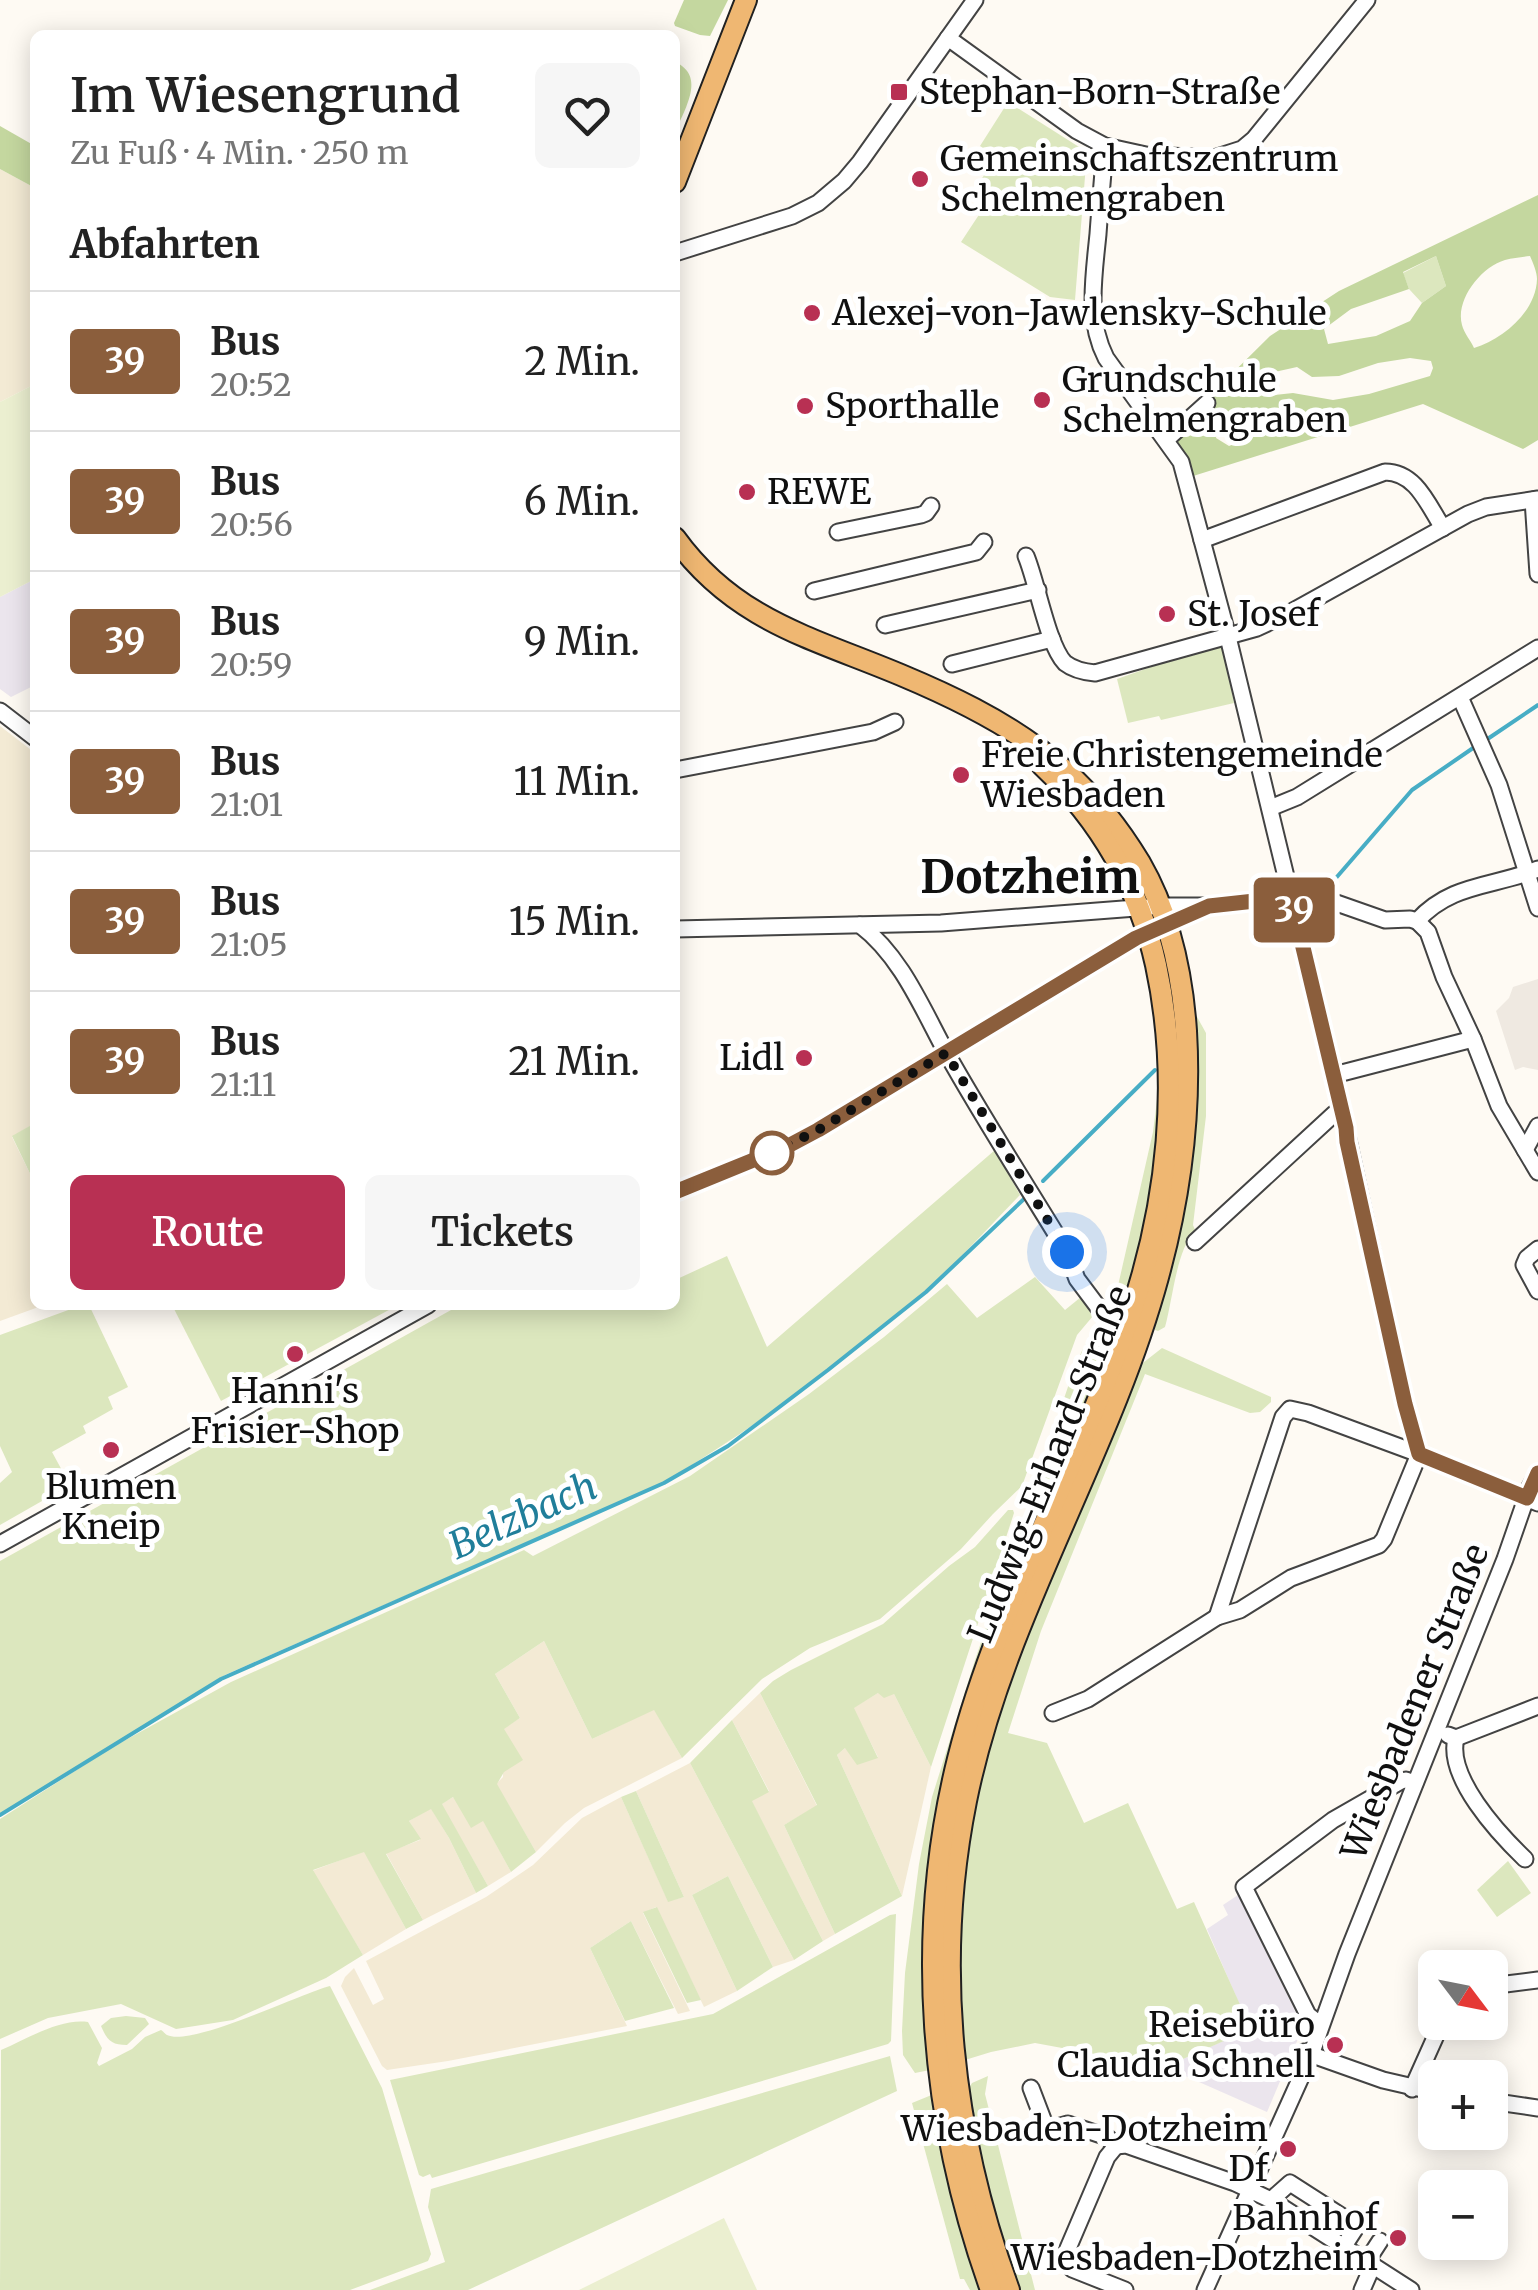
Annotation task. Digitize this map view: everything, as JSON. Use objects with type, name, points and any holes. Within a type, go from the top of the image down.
[{"type":"main road","points":[[680,169],[746,0]]},
{"type":"main road","name":"Ludwig-Erhard-Straße","points":[[680,545],[724,592],[763,618],[971,707],[1037,746],[1068,771],[1091,794],[1134,854],[1180,976],[1187,1080],[1184,1136],[1175,1209],[1157,1281],[1138,1316],[1001,1675],[974,1762],[955,1868],[950,1938],[954,2060],[977,2192],[1010,2290]]},
{"type":"main road","name":"Ludwig-Erhard-Straße","points":[[997,722],[1057,780],[1089,819],[1114,854],[1140,908],[1159,921]]},
{"type":"main road","name":"Ludwig-Erhard-Straße","points":[[1138,1316],[1167,1134],[1166,1022],[1154,955],[1159,921]]},
{"type":"main road","name":"Ludwig-Erhard-Straße","points":[[990,2290],[960,2194],[938,2064],[933,1938],[941,1849],[958,1759],[985,1670],[1020,1582],[1125,1351]]},
{"type":"street","points":[[680,252],[792,216],[831,194],[860,162],[975,0]]},
{"type":"street","points":[[948,38],[1077,131],[1106,146],[1146,155],[1214,158],[1254,139],[1366,0]]},
{"type":"street","points":[[1053,1713],[1088,1700],[1216,1617],[1240,1610],[1291,1578],[1374,1548],[1384,1539],[1419,1454],[1270,808],[1181,462],[1098,343],[1093,290],[1106,146]]},
{"type":"street","points":[[680,243],[699,245]]},
{"type":"street","points":[[1166,440],[1208,402]]},
{"type":"street","points":[[1202,540],[1385,472],[1408,476],[1443,528]]},
{"type":"street","points":[[1026,556],[1060,656],[1068,666],[1095,673],[1257,628],[1468,514],[1486,508],[1536,500],[1538,574]]},
{"type":"street","points":[[838,532],[921,515],[931,506]]},
{"type":"street","points":[[814,591],[976,552],[984,542]]},
{"type":"street","points":[[885,625],[1038,590]]},
{"type":"street","points":[[952,664],[1052,640]]},
{"type":"street","points":[[1270,808],[1297,797],[1538,648]]},
{"type":"street","points":[[1460,697],[1533,872],[1538,908]]},
{"type":"street","points":[[0,711],[30,734]]},
{"type":"street","points":[[680,769],[873,732],[895,722]]},
{"type":"street","points":[[1417,921],[1428,908],[1469,887],[1533,872]]},
{"type":"street","points":[[680,1190],[818,1130],[1159,921],[1209,906],[1316,896],[1386,920],[1410,918],[1428,932],[1499,1106],[1538,1172]]},
{"type":"street","points":[[680,930],[912,924],[1140,908]]},
{"type":"street","points":[[894,960],[899,935],[912,924]]},
{"type":"street","points":[[860,925],[894,960],[1067,1252],[1076,1280],[1104,1316]]},
{"type":"street","points":[[1118,949],[1154,955]]},
{"type":"street","points":[[930,1022],[957,1034],[978,1032]]},
{"type":"street","points":[[1334,1075],[1473,1038]]},
{"type":"street","points":[[1195,1242],[1334,1114],[1342,1112]]},
{"type":"street","points":[[1525,1150],[1538,1126]]},
{"type":"street","points":[[1538,1249],[1524,1265],[1538,1291]]},
{"type":"street","points":[[0,1544],[419,1310]]},
{"type":"street","points":[[1216,1617],[1282,1416],[1290,1409],[1419,1454],[1532,1501]]},
{"type":"street","name":"Wiesbadener Straße","points":[[1205,2290],[1230,2233],[1236,2208],[1308,2053],[1435,1730],[1532,1501],[1538,1473]]},
{"type":"street","points":[[1435,1730],[1456,1738],[1538,1706]]},
{"type":"street","points":[[1456,1738],[1457,1768],[1488,1823],[1524,1859]]},
{"type":"street","points":[[1316,2022],[1308,2015],[1244,1886],[1333,1820],[1401,1781],[1414,1784]]},
{"type":"street","name":"Wiesbadener Straße","points":[[1308,2053],[1316,2022],[1347,1954]]},
{"type":"street","points":[[1508,1984],[1538,1980]]},
{"type":"street","points":[[1412,2089],[1434,2040]]},
{"type":"street","points":[[1308,2053],[1418,2090]]},
{"type":"street","points":[[1031,2088],[1046,2130],[1068,2124],[1108,2137],[1116,2146]]},
{"type":"street","points":[[1508,2104],[1538,2108]]},
{"type":"street","points":[[1124,2290],[1072,2269],[1066,2254],[1107,2157],[1116,2146],[1126,2145],[1271,2200],[1412,2290]]},
{"type":"street","points":[[1271,2200],[1290,2183],[1357,2226],[1344,2246]]},
{"type":"street","points":[[1362,2290],[1380,2241]]},
{"type":"shaded area","points":[[0,169],[30,185],[30,387],[0,402]]},
{"type":"shaded area","points":[[30,582],[30,688],[11,697],[0,689],[0,597]]},
{"type":"shaded area","points":[[0,726],[30,749],[30,1126],[12,1137],[30,1174],[30,1310],[0,1321]]},
{"type":"shaded area","points":[[1538,979],[1538,1070],[1515,1070],[1496,1011],[1509,998],[1513,987]]},
{"type":"shaded area","points":[[544,1641],[592,1739],[654,1709],[682,1758],[584,1808],[536,1852],[496,1784],[503,1777],[504,1728],[520,1718],[495,1674]]},
{"type":"shaded area","points":[[760,1693],[817,1806],[784,1825],[835,1934],[823,1941],[751,1800],[769,1791],[732,1720]]},
{"type":"shaded area","points":[[878,1693],[894,1694],[931,1767],[902,1896],[837,1755],[845,1748],[878,1757],[853,1708]]},
{"type":"shaded area","points":[[690,1763],[794,1960],[773,1967],[728,1876],[692,1895],[737,1991],[704,2007],[656,1907],[643,1913],[690,2011],[678,2014],[631,1921],[590,1948],[627,2026],[448,2061],[387,2070],[382,2066],[341,1986],[345,1977],[354,1968],[373,2005],[384,1999],[366,1961],[486,1897],[533,1865],[582,1818],[621,1797],[668,1901],[684,1897],[636,1791]]},
{"type":"shaded area","points":[[453,1797],[483,1820],[511,1872],[488,1886],[441,1804]]},
{"type":"shaded area","points":[[431,1808],[476,1893],[423,1920],[386,1853],[420,1840],[409,1821]]},
{"type":"shaded area","points":[[364,1851],[406,1929],[363,1955],[312,1871]]},
{"type":"shaded area","points":[[1238,1895],[1303,2027],[1267,2112],[1165,2067],[1250,2029],[1207,1929],[1228,1915],[1223,1905]]},
{"type":"green space","points":[[684,0],[728,0],[710,36],[675,26]]},
{"type":"green space","points":[[680,65],[690,76],[687,104],[680,121]]},
{"type":"green space","points":[[1008,102],[1087,152],[1075,300],[1050,297],[961,242],[990,198],[976,188],[996,156],[980,146]]},
{"type":"green space","points":[[0,126],[30,143],[30,185],[0,169]]},
{"type":"green space","points":[[1538,195],[1538,440],[1523,449],[1423,404],[1190,477],[1169,436],[1270,336],[1339,291]],"holes":[[[1436,256],[1446,286],[1422,303],[1410,321],[1376,336],[1328,344],[1324,329],[1351,309],[1409,289],[1403,272]],[[1530,256],[1537,276],[1535,291],[1516,322],[1496,338],[1474,348],[1462,325],[1462,305],[1479,277],[1505,260]],[[1410,358],[1431,361],[1433,368],[1430,376],[1333,400],[1293,393],[1266,396],[1258,390],[1260,380],[1270,373],[1297,367],[1312,377],[1339,376],[1378,363]],[[1249,408],[1276,416],[1279,426],[1229,446],[1216,438],[1218,427]]]},
{"type":"green space","points":[[1436,256],[1446,286],[1422,303],[1409,289],[1403,273]]},
{"type":"green space","points":[[30,387],[30,582],[0,597],[0,402]]},
{"type":"green space","points":[[1222,642],[1234,703],[1161,720],[1159,716],[1128,723],[1117,679]]},
{"type":"green space","points":[[1196,1015],[1206,1033],[1206,1116],[1195,1230],[1179,1263],[1165,1327],[1158,1331],[1154,1324],[1173,1255],[1194,1143]]},
{"type":"green space","points":[[1159,1084],[1161,1120],[1146,1234],[1120,1319],[1112,1312],[1153,1132]]},
{"type":"green space","points":[[30,1126],[30,1174],[12,1136]]},
{"type":"green space","points":[[995,1150],[1020,1195],[923,1293],[797,1394],[731,1440],[664,1482],[225,1675],[0,1814],[0,1561],[451,1310],[680,1310],[680,1278],[727,1256],[767,1347]]},
{"type":"green space","points":[[1035,1277],[1065,1310],[1081,1297],[1093,1316],[1077,1335],[1022,1486],[961,1549],[880,1619],[810,1648],[762,1679],[682,1758],[654,1710],[592,1739],[544,1641],[495,1674],[520,1718],[504,1729],[523,1760],[504,1772],[497,1784],[536,1852],[511,1872],[483,1821],[471,1828],[453,1797],[442,1804],[488,1886],[476,1893],[431,1809],[409,1821],[421,1839],[386,1854],[423,1920],[406,1929],[364,1852],[313,1870],[363,1955],[326,1978],[233,2020],[176,2029],[121,2004],[48,2018],[0,2039],[0,1819],[111,1748],[231,1682],[524,1550],[533,1556],[690,1476],[809,1394],[947,1284],[977,1318]]},
{"type":"green space","points":[[68,1310],[91,1310],[128,1387],[108,1397],[113,1409],[83,1426],[86,1433],[52,1452],[70,1485],[0,1525],[0,1483],[12,1472],[0,1446],[0,1335]]},
{"type":"green space","points":[[175,1310],[389,1310],[221,1401]]},
{"type":"green space","points":[[1103,1329],[1113,1331],[925,1960],[930,2070],[915,2073],[903,2055],[905,1973],[932,1797],[1072,1375],[1087,1342]]},
{"type":"green space","points":[[1162,1348],[1271,1397],[1271,1402],[1260,1412],[1250,1413],[1145,1374],[1041,1631],[1008,1733],[1047,1743],[1084,1823],[1128,1803],[1177,1909],[1194,1902],[1251,2029],[1165,2067],[1035,2043],[965,2060],[960,1915],[964,1867],[983,1774],[1010,1682],[1062,1549],[1139,1366]]},
{"type":"green space","points":[[1008,1510],[1014,1513],[931,1767],[894,1694],[884,1698],[878,1693],[854,1708],[878,1758],[857,1765],[845,1748],[837,1755],[902,1896],[835,1934],[784,1825],[817,1805],[760,1693],[791,1670],[883,1624],[975,1547]]},
{"type":"green space","points":[[732,1720],[769,1792],[752,1801],[823,1941],[794,1960],[690,1763]]},
{"type":"green space","points":[[636,1791],[684,1897],[668,1902],[621,1797]]},
{"type":"green space","points":[[1508,1861],[1531,1893],[1497,1917],[1477,1890]]},
{"type":"green space","points":[[728,1876],[773,1967],[737,1991],[692,1895]]},
{"type":"green space","points":[[657,1907],[701,2000],[687,2003],[643,1912]]},
{"type":"green space","points":[[896,1914],[888,2044],[432,2178],[430,2174],[419,2175],[390,2080],[713,2014]]},
{"type":"green space","points":[[631,1921],[674,2008],[625,2021],[590,1948]]},
{"type":"green space","points":[[330,1986],[382,2088],[431,2254],[428,2261],[350,2290],[0,2290],[1,2050],[55,2026],[88,2022],[102,2048],[99,2066],[161,2030],[180,2037],[199,2034]]},
{"type":"green space","points":[[111,2018],[145,2018],[149,2024],[127,2045],[113,2043],[101,2026]]},
{"type":"green space","points":[[890,2056],[897,2091],[468,2290],[370,2290],[445,2262],[428,2207],[431,2189]]},
{"type":"green space","points":[[988,2076],[985,2094],[1035,2290],[1018,2290],[982,2166],[968,2090],[972,2083]]},
{"type":"green space","points":[[934,2094],[956,2212],[981,2290],[970,2290],[960,2279],[912,2103]]},
{"type":"green space","points":[[724,2218],[757,2290],[579,2290]]},
{"type":"waterway","name":"Belzbach","points":[[1489,738],[1538,705]]},
{"type":"waterway","name":"Belzbach","points":[[1336,878],[1412,790],[1476,746]]},
{"type":"waterway","name":"Belzbach","points":[[1043,1181],[1155,1070]]},
{"type":"waterway","name":"Belzbach","points":[[0,1815],[221,1679],[664,1483],[728,1446],[926,1292],[1024,1199]]},
{"type":"bus line","name":"39","points":[[680,1190],[818,1130],[1136,938],[1209,906],[1291,897],[1419,1454],[1527,1498],[1538,1473]]},
{"type":"place","name":"Stephan-Born-Straße","points":[[899,92]]},
{"type":"place","name":"Gemeinschaftszentrum Schelmengraben","points":[[920,179]]},
{"type":"place","name":"Alexej-von-Jawlensky-Schule","points":[[812,313]]},
{"type":"place","name":"Grundschule Schelmengraben","points":[[1042,400]]},
{"type":"place","name":"Sporthalle","points":[[805,406]]},
{"type":"place","name":"REWE","points":[[747,492]]},
{"type":"place","name":"St. Josef","points":[[1167,614]]},
{"type":"place","name":"Freie Christengemeinde Wiesbaden","points":[[961,775]]},
{"type":"place","name":"Lidl","points":[[804,1058]]},
{"type":"place","name":"Hanni's Frisier-Shop","points":[[295,1354]]},
{"type":"place","name":"Blumen Kneip","points":[[111,1450]]},
{"type":"place","name":"Reisebüro Claudia Schnell","points":[[1335,2045]]},
{"type":"place","name":"Wiesbaden-Dotzheim Df","points":[[1288,2149]]},
{"type":"place","name":"Bahnhof Wiesbaden-Dotzheim","points":[[1398,2238]]},
{"type":"district","name":"Dotzheim","points":[[1030,877]]},
{"type":"route","points":[[772,1153],[946,1053],[1067,1252]]}]
